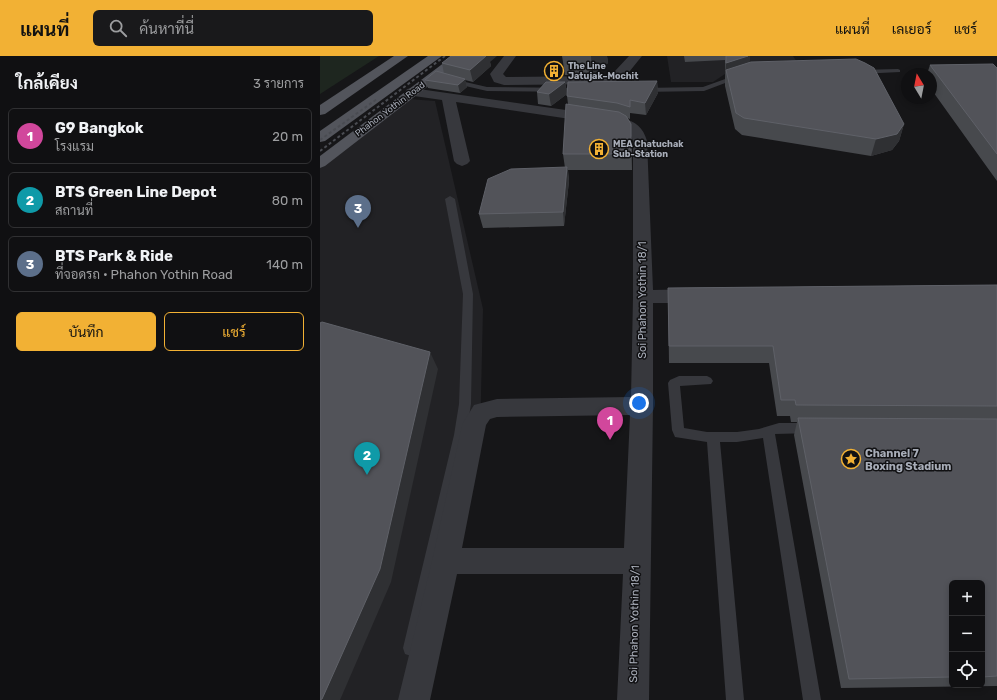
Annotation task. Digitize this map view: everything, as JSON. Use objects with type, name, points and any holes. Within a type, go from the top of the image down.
[{"type":"main road","points":[[320,111],[402,56]]},
{"type":"main road","name":"Phahon Yothin Road","points":[[320,138],[436,56]]},
{"type":"main road","name":"Phahon Yothin Road","points":[[320,163],[461,56]]},
{"type":"street","points":[[510,56],[496,72],[496,75],[501,80],[607,80],[620,74],[636,56]]},
{"type":"street","name":"Soi Phahon Yothin 18/1","points":[[412,92],[626,123],[634,127],[638,132],[640,141],[643,297],[642,406],[636,561],[633,700]]},
{"type":"street","points":[[448,97],[462,161]]},
{"type":"street","points":[[643,297],[713,296]]},
{"type":"street","points":[[414,700],[446,561],[472,435],[475,423],[482,412],[497,408],[642,406]]},
{"type":"street","points":[[446,561],[636,561]]},
{"type":"lane","points":[[851,72],[898,72]]},
{"type":"lane","points":[[632,90],[704,89],[732,78],[749,74]]},
{"type":"lane","points":[[434,76],[487,90],[593,90]]},
{"type":"lane","points":[[408,661],[460,435],[465,404],[468,294],[450,199]]},
{"type":"lane","points":[[707,381],[679,381],[674,383],[678,430],[680,433],[713,436],[743,436],[768,432],[779,428],[825,428]]},
{"type":"lane","points":[[768,432],[812,700]]},
{"type":"lane","points":[[713,436],[735,700]]},
{"type":"shaded area","points":[[320,56],[379,56],[320,94]]},
{"type":"shaded area","points":[[667,56],[793,56],[801,68],[728,72],[713,82],[671,82]]},
{"type":"shaded area","points":[[409,99],[435,101],[483,309],[480,438],[426,700],[320,700],[320,168]]},
{"type":"building","points":[[451,56],[486,56],[470,70],[442,63]]},
{"type":"building","points":[[726,56],[748,56],[726,63]]},
{"type":"building","points":[[856,59],[874,68],[904,124],[897,134],[876,139],[744,118],[736,113],[726,70],[751,62]]},
{"type":"building","points":[[993,64],[997,68],[997,154],[937,74],[937,68],[932,68],[930,65]]},
{"type":"building","points":[[436,71],[465,79],[458,85],[425,80]]},
{"type":"building","points":[[657,81],[645,103],[630,100],[630,107],[617,103],[567,96],[568,82]]},
{"type":"building","points":[[546,82],[565,82],[549,94],[537,92]]},
{"type":"building","name":"MEA Chatuchak Sub-Station","points":[[566,104],[619,112],[626,116],[631,124],[631,154],[563,154]]},
{"type":"building","points":[[567,167],[563,212],[479,214],[488,179],[511,169]]},
{"type":"building","points":[[997,285],[997,406],[796,405],[795,400],[781,400],[773,346],[669,346],[668,288]]},
{"type":"building","points":[[322,322],[430,352],[380,569],[322,699],[320,700],[320,323]]},
{"type":"building","points":[[798,418],[997,419],[997,676],[985,677],[985,580],[949,580],[949,677],[849,679]]},
{"type":"railway","points":[[320,151],[445,56]]},
{"type":"railway","points":[[320,140],[377,99]]},
{"type":"place","name":"The Line Jatujak–Mochit","points":[[554,71]]},
{"type":"place","name":"MEA Chatuchak Sub-Station","points":[[599,149]]},
{"type":"place","name":"BTS Park & Ride","points":[[358,228]]},
{"type":"place","name":"G9 Bangkok","points":[[610,440]]},
{"type":"place","name":"Channel 7 Boxing Stadium","points":[[851,459]]},
{"type":"place","name":"BTS Green Line Depot","points":[[367,475]]}]
